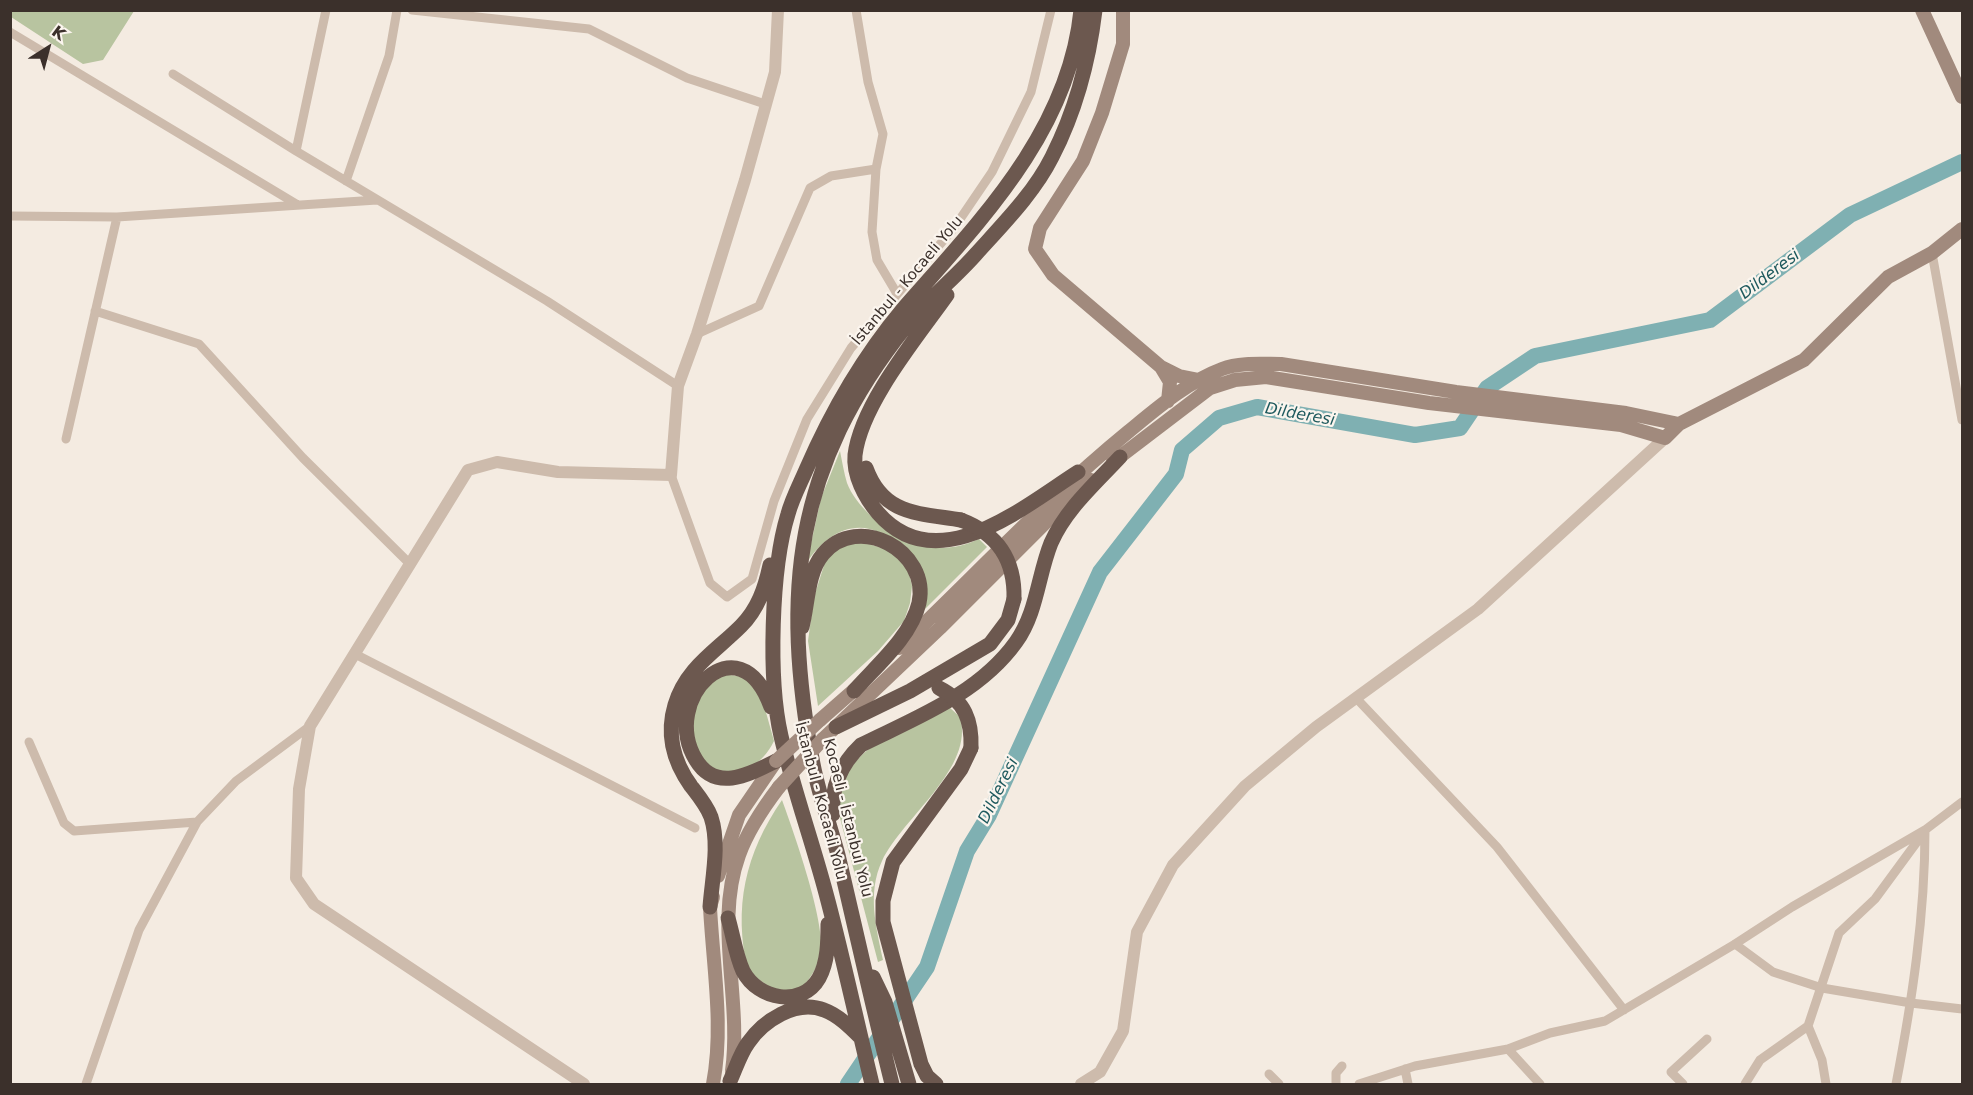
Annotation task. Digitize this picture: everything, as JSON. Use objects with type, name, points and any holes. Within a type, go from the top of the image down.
[{"type":"highway","name":"İstanbul - Kocaeli Yolu","points":[[872,1084],[828,900],[781,735],[774,686],[774,640],[776,586],[788,514],[823,432],[850,381],[900,313],[981,220],[1025,163],[1056,102],[1079,33],[1081,10]]},
{"type":"highway","name":"Kocaeli - İstanbul Yolu","points":[[879,1002],[862,957],[814,767],[798,648],[796,604],[804,535],[818,482],[837,433],[854,400],[907,325],[976,255],[1026,197],[1052,157],[1076,96],[1091,45],[1095,10]]},
{"type":"highway","points":[[976,255],[881,393],[859,440],[855,456],[856,470],[867,500],[887,523],[916,538],[947,541],[968,536],[1018,513],[1078,472]]},
{"type":"highway","points":[[836,727],[910,691],[990,644],[1008,620],[1014,599],[1014,581],[1005,551],[974,525],[961,520],[900,509],[879,495],[872,485],[864,464],[865,448],[881,393]]},
{"type":"highway","points":[[835,844],[833,787],[853,753],[861,745],[943,704],[1008,653],[1025,626],[1051,544],[1062,524],[1120,457]]},
{"type":"highway","points":[[710,907],[715,839],[711,816],[685,778],[671,746],[675,705],[694,667],[742,625],[754,609],[764,592],[775,548],[788,514]]},
{"type":"highway","points":[[798,648],[812,573],[822,555],[836,542],[854,535],[875,537],[903,552],[913,565],[919,582],[919,603],[910,624],[854,691]]},
{"type":"highway","points":[[776,761],[746,777],[733,780],[712,776],[701,769],[689,746],[686,734],[692,698],[701,682],[712,672],[723,668],[742,669],[751,674],[766,692],[781,735]]},
{"type":"highway","points":[[910,691],[939,688],[957,700],[970,719],[971,748],[961,769],[893,862],[883,902],[883,922],[921,1064],[927,1076],[936,1084]]},
{"type":"highway","points":[[728,918],[744,972],[767,994],[791,997],[812,987],[824,964],[828,941],[828,900]]},
{"type":"highway","points":[[879,1002],[909,1084]]},
{"type":"highway","points":[[879,1002],[887,1066],[892,1084]]},
{"type":"highway","points":[[730,1083],[747,1043],[764,1024],[779,1015],[810,1007],[824,1010],[849,1026],[861,1038]]},
{"type":"highway","points":[[915,1039],[930,1072],[946,1084]]},
{"type":"main road","points":[[1123,10],[1123,44],[1102,113],[1083,161],[1040,228],[1035,249],[1060,282],[1161,367],[1179,376],[1199,380]]},
{"type":"main road","points":[[1922,10],[1962,97]]},
{"type":"main road","points":[[730,1083],[734,1036],[728,918],[739,855],[756,819],[779,787],[823,739],[940,628],[1072,496],[1185,405],[1210,388],[1234,380],[1266,377],[1429,403],[1621,425],[1665,438],[1679,424],[1804,360],[1888,277],[1932,253],[1962,229]]},
{"type":"main road","points":[[714,1084],[718,1060],[718,1025],[710,907],[722,860],[739,815],[776,761],[854,691],[1078,472],[1168,401],[1199,380],[1224,368],[1252,364],[1281,364],[1456,392],[1626,413],[1679,424]]},
{"type":"main road","points":[[1161,367],[1170,382],[1168,401]]},
{"type":"street","points":[[296,151],[326,10]]},
{"type":"street","points":[[346,181],[389,56],[398,10]]},
{"type":"street","points":[[412,10],[589,28],[687,78],[765,104]]},
{"type":"street","points":[[778,10],[775,72],[745,180],[697,334],[678,386],[670,475],[710,583],[727,597],[752,579],[774,501],[807,419],[851,348],[896,292],[954,228],[992,172],[1031,92],[1051,10]]},
{"type":"street","points":[[856,10],[868,82],[882,134],[876,169],[872,232],[877,260],[896,292]]},
{"type":"street","points":[[10,32],[298,205]]},
{"type":"street","points":[[173,74],[296,151],[547,301],[678,386]]},
{"type":"street","points":[[697,334],[759,306],[810,188],[831,176],[876,169]]},
{"type":"street","points":[[10,216],[117,217],[377,200]]},
{"type":"street","points":[[66,438],[117,217]]},
{"type":"street","points":[[1932,253],[1962,420]]},
{"type":"street","points":[[95,311],[199,344],[303,458],[410,564]]},
{"type":"street","points":[[1081,1084],[1100,1072],[1124,1031],[1137,932],[1173,865],[1245,786],[1316,727],[1478,609],[1665,438]]},
{"type":"street","points":[[86,1084],[139,930],[197,822],[236,781],[310,726],[468,470],[497,462],[558,472],[670,475]]},
{"type":"street","points":[[355,654],[695,828]]},
{"type":"street","points":[[1357,699],[1497,847],[1624,1010]]},
{"type":"street","points":[[310,726],[299,789],[296,878],[314,904],[584,1084]]},
{"type":"street","points":[[29,742],[64,823],[74,831],[197,822]]},
{"type":"street","points":[[1359,1084],[1405,1069],[1508,1049],[1550,1033],[1605,1021],[1735,944],[1792,907],[1925,830],[1962,802]]},
{"type":"street","points":[[1745,1084],[1760,1060],[1808,1026],[1839,933],[1875,899],[1925,830]]},
{"type":"street","points":[[1896,1084],[1911,1003],[1925,862],[1925,830]]},
{"type":"street","points":[[1735,944],[1773,972],[1822,988],[1962,1009]]},
{"type":"street","points":[[1808,1026],[1822,1060],[1826,1084]]},
{"type":"street","points":[[1683,1084],[1671,1072],[1707,1039]]},
{"type":"street","points":[[1508,1049],[1540,1084]]},
{"type":"street","points":[[1336,1084],[1336,1073],[1342,1066]]},
{"type":"street","points":[[1405,1069],[1408,1084]]},
{"type":"street","points":[[1269,1074],[1279,1084]]},
{"type":"green space","points":[[10,11],[134,11],[103,60],[83,64],[11,17]]},
{"type":"green space","points":[[840,451],[847,483],[853,495],[869,514],[893,534],[906,541],[935,548],[964,545],[979,539],[987,547],[920,614],[923,586],[899,550],[883,534],[871,529],[860,528],[839,532],[822,545],[807,562],[821,498]]},
{"type":"green space","points":[[860,541],[897,553],[908,569],[912,586],[910,603],[904,621],[878,651],[818,706],[808,641],[814,597],[826,559],[835,549]]},
{"type":"green space","points":[[723,674],[745,677],[762,698],[774,741],[763,757],[751,766],[717,773],[694,750],[693,726],[700,697],[713,681]]},
{"type":"green space","points":[[948,706],[960,717],[962,736],[957,755],[934,792],[892,844],[877,873],[874,910],[883,960],[878,962],[840,818],[840,795],[846,776],[857,760],[872,747],[890,735]]},
{"type":"green space","points":[[782,800],[814,899],[821,938],[821,953],[816,968],[802,989],[777,992],[748,972],[742,925],[742,903],[751,861],[769,820]]},
{"type":"waterway","name":"Dilderesi","points":[[848,1084],[927,967],[967,851],[989,815],[1100,572],[1176,474],[1182,450],[1219,418],[1257,407],[1415,435],[1460,428],[1487,388],[1535,356],[1710,320],[1850,215],[1962,162]]}]
